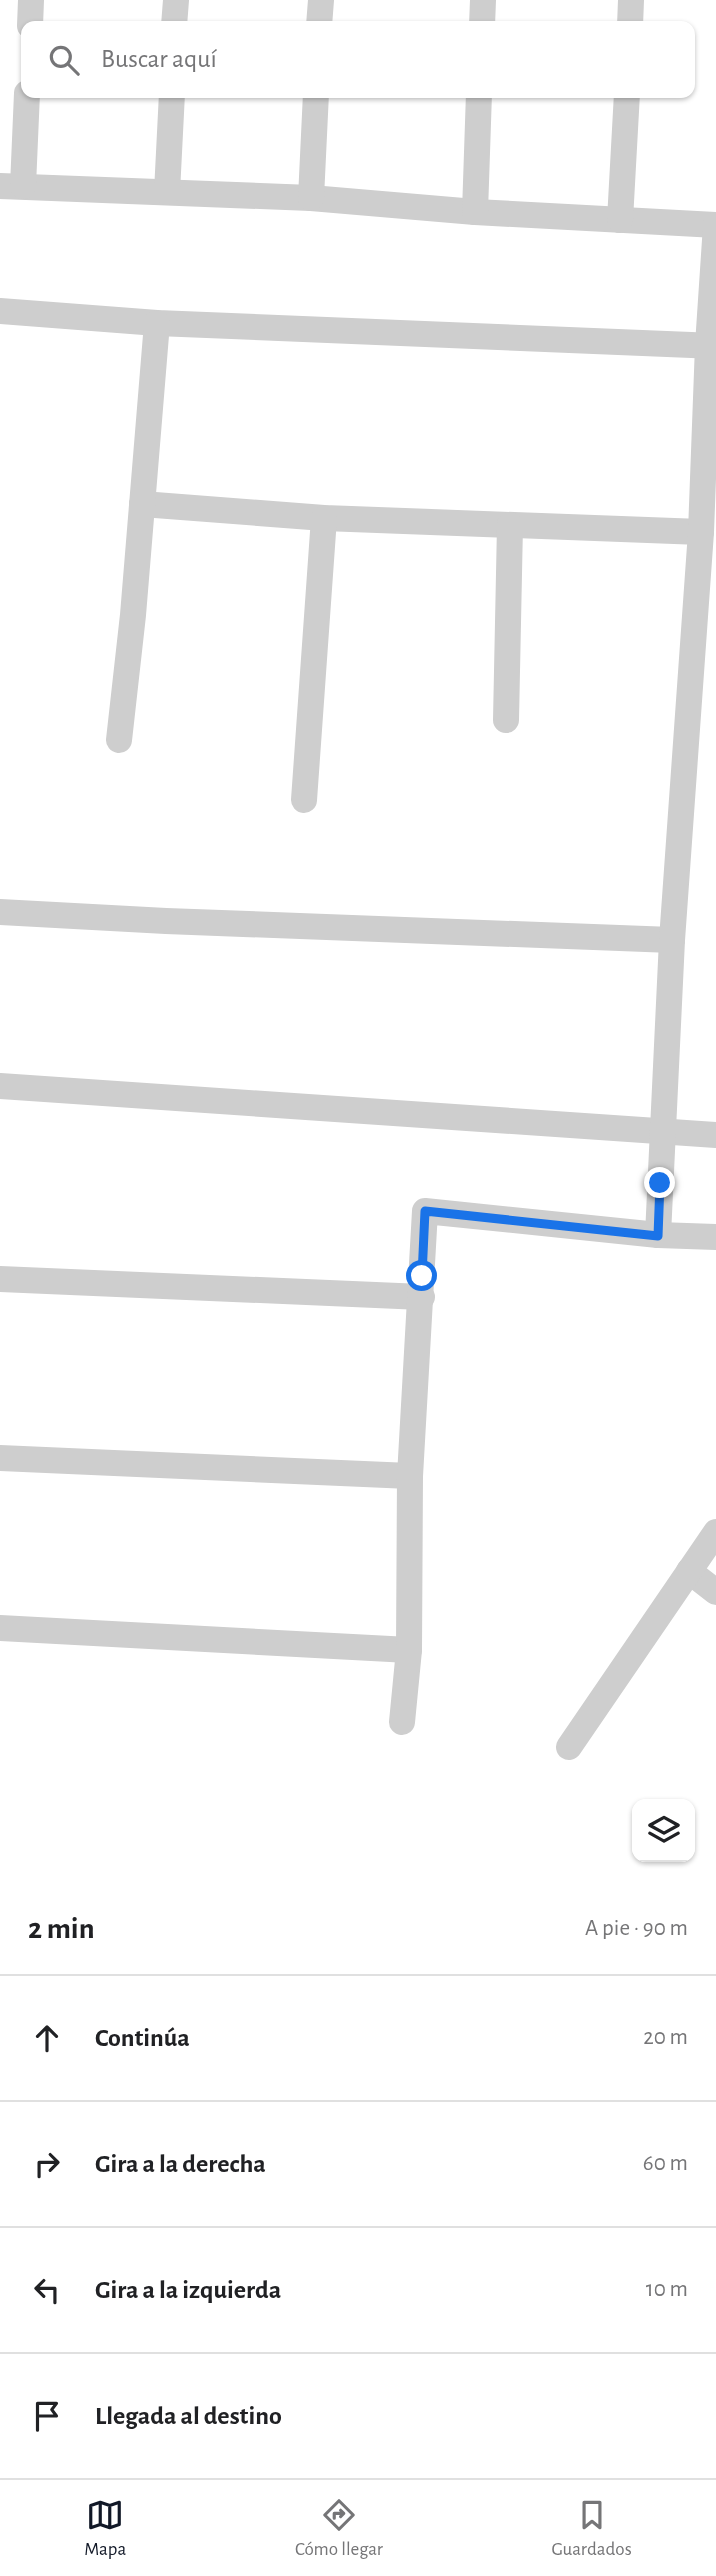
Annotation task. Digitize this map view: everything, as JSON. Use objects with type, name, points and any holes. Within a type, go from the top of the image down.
[{"type":"street","points":[[30,21],[31,0]]},
{"type":"street","points":[[174,21],[176,0]]},
{"type":"street","points":[[319,21],[320,0]]},
{"type":"street","points":[[482,21],[483,0]]},
{"type":"street","points":[[630,21],[631,0]]},
{"type":"street","points":[[26,98],[12,186],[311,198],[475,212],[716,225],[701,532],[672,940],[658,1236]]},
{"type":"street","points":[[167,192],[172,98]]},
{"type":"street","points":[[311,198],[316,98]]},
{"type":"street","points":[[475,212],[480,98]]},
{"type":"street","points":[[620,220],[627,98]]},
{"type":"street","points":[[0,311],[157,323],[712,346]]},
{"type":"street","points":[[120,740],[157,323]]},
{"type":"street","points":[[142,505],[324,518],[701,532]]},
{"type":"street","points":[[304,800],[324,518]]},
{"type":"street","points":[[506,720],[510,524]]},
{"type":"street","points":[[0,912],[672,940]]},
{"type":"street","points":[[0,1087],[716,1135]]},
{"type":"street","points":[[402,1722],[410,1650],[411,1476],[425,1211],[658,1236],[716,1237]]},
{"type":"street","points":[[0,1279],[422,1297]]},
{"type":"street","points":[[0,1458],[411,1476]]},
{"type":"street","points":[[569,1747],[716,1532]]},
{"type":"street","points":[[689,1571],[716,1592]]},
{"type":"street","points":[[0,1628],[410,1650]]},
{"type":"route","points":[[422,1276],[425,1211],[658,1236],[660,1183]]}]
